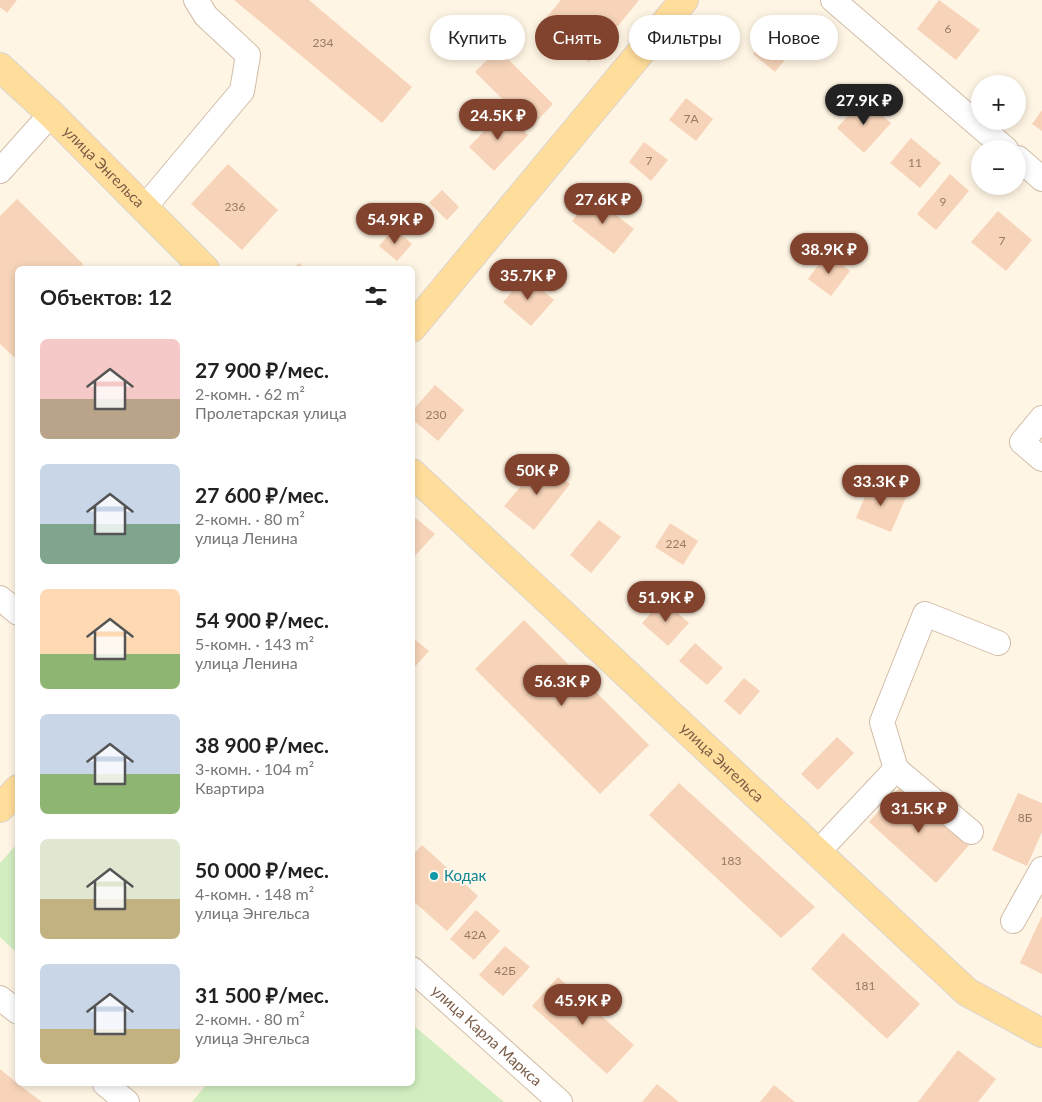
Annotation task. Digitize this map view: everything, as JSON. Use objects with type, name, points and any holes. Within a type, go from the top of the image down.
[{"type":"main road","points":[[415,324],[684,0]]},
{"type":"main road","name":"улица Энгельса","points":[[0,67],[51,114],[201,266]]},
{"type":"main road","name":"улица Энгельса","points":[[415,476],[967,992],[1042,1034]]},
{"type":"main road","points":[[0,808],[15,792]]},
{"type":"street","points":[[144,208],[242,90],[248,55],[206,16],[196,0]]},
{"type":"street","points":[[833,0],[996,140]]},
{"type":"street","points":[[0,171],[51,114]]},
{"type":"street","points":[[1026,165],[1042,179]]},
{"type":"street","points":[[1042,418],[1022,442],[1042,459]]},
{"type":"street","points":[[0,598],[15,610]]},
{"type":"street","points":[[971,832],[896,769],[882,722],[925,614],[998,643]]},
{"type":"street","points":[[817,853],[896,769]]},
{"type":"street","points":[[1013,921],[1042,869]]},
{"type":"street","name":"улица Карла Маркса","points":[[415,971],[560,1102]]},
{"type":"street","points":[[0,998],[15,1010]]},
{"type":"street","points":[[107,1086],[127,1102]]},
{"type":"green space","points":[[15,846],[15,951],[0,937],[0,863]]},
{"type":"green space","points":[[415,1027],[504,1102],[192,1102],[205,1086],[415,1086]]},
{"type":"building","points":[[0,0],[17,0],[7,13],[0,7]]},
{"type":"building","points":[[234,0],[309,0],[412,87],[382,123]]},
{"type":"building","points":[[561,0],[639,0],[619,25],[619,15],[548,15]]},
{"type":"building","points":[[939,0],[980,30],[956,60],[917,29]]},
{"type":"building","points":[[487,60],[509,60],[553,104],[531,127],[475,72]]},
{"type":"building","points":[[760,60],[785,60],[775,72]]},
{"type":"building","points":[[686,98],[713,119],[696,141],[669,120]]},
{"type":"building","points":[[863,99],[891,123],[864,153],[837,128]]},
{"type":"building","points":[[1042,110],[1042,131],[1032,124]]},
{"type":"building","points":[[503,111],[528,135],[494,171],[469,147]]},
{"type":"building","points":[[911,138],[941,163],[920,188],[890,163]]},
{"type":"building","points":[[644,142],[668,160],[651,181],[629,162]]},
{"type":"building","points":[[228,164],[278,210],[242,250],[191,204]]},
{"type":"building","points":[[950,174],[969,191],[936,230],[917,214]]},
{"type":"building","points":[[442,190],[459,207],[447,220],[429,203]]},
{"type":"building","points":[[592,196],[634,229],[614,254],[572,221]]},
{"type":"building","points":[[17,199],[83,264],[81,266],[15,266],[14,357],[0,344],[0,216]]},
{"type":"building","points":[[998,211],[1032,240],[1006,271],[971,242]]},
{"type":"building","points":[[394,228],[412,244],[397,261],[379,246]]},
{"type":"building","points":[[827,253],[850,271],[831,296],[808,279]]},
{"type":"building","points":[[526,276],[554,300],[531,326],[503,302]]},
{"type":"building","points":[[435,385],[464,410],[438,441],[415,422],[415,408]]},
{"type":"building","points":[[542,462],[570,484],[534,530],[504,506]]},
{"type":"building","points":[[871,482],[906,497],[891,532],[856,518]]},
{"type":"building","points":[[415,517],[435,534],[415,556]]},
{"type":"building","points":[[599,520],[621,537],[591,573],[570,555]]},
{"type":"building","points":[[670,523],[698,541],[683,565],[655,547]]},
{"type":"building","points":[[663,600],[689,623],[668,646],[642,623]]},
{"type":"building","points":[[524,620],[649,745],[600,794],[475,669]]},
{"type":"building","points":[[415,639],[429,651],[415,667]]},
{"type":"building","points":[[695,643],[723,668],[707,685],[679,661]]},
{"type":"building","points":[[744,678],[760,691],[740,715],[724,701]]},
{"type":"building","points":[[837,737],[854,753],[818,790],[801,774]]},
{"type":"building","points":[[679,783],[815,907],[781,938],[649,815]]},
{"type":"building","points":[[902,785],[970,844],[936,883],[869,822]]},
{"type":"building","points":[[1018,793],[1042,803],[1042,832],[1027,866],[992,850]]},
{"type":"building","name":"Кодак","points":[[422,845],[478,896],[447,931],[415,903],[415,853]]},
{"type":"building","points":[[476,910],[500,931],[474,960],[450,939]]},
{"type":"building","points":[[1042,916],[1042,974],[1020,963]]},
{"type":"building","points":[[843,933],[920,1004],[887,1039],[811,969]]},
{"type":"building","points":[[505,946],[530,967],[503,996],[479,975]]},
{"type":"building","points":[[558,977],[634,1045],[607,1074],[532,1006]]},
{"type":"building","points":[[958,1050],[996,1079],[978,1102],[918,1102]]},
{"type":"building","points":[[0,1069],[15,1082],[15,1086],[21,1086],[42,1102],[0,1102]]},
{"type":"building","points":[[657,1084],[679,1102],[642,1102]]},
{"type":"building","points":[[774,1085],[795,1102],[760,1102]]},
{"type":"place","name":"Кодак","points":[[434,876]]}]
